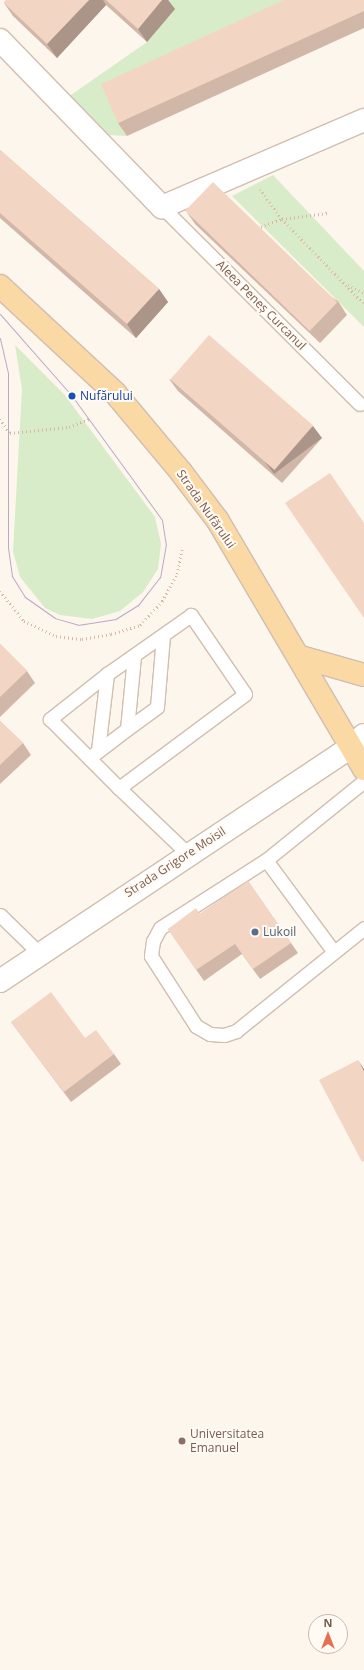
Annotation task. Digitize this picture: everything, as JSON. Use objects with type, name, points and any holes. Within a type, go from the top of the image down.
[{"type":"main road","name":"Strada Nufărului","points":[[0,286],[115,393],[181,472],[218,521],[300,657],[360,741],[364,769]]},
{"type":"main road","points":[[300,657],[364,675]]},
{"type":"street","name":"Aleea Peneș Curcanul","points":[[0,40],[162,207]]},
{"type":"street","points":[[162,207],[364,120]]},
{"type":"street","name":"Strada Grigore Moisil","points":[[0,981],[39,953],[360,741]]},
{"type":"lane","name":"Aleea Peneș Curcanul","points":[[162,207],[360,404]]},
{"type":"lane","points":[[119,788],[244,694],[191,615],[107,674],[50,719],[93,754],[119,788],[188,854]]},
{"type":"lane","points":[[93,754],[157,707],[163,636]]},
{"type":"lane","points":[[126,729],[134,656]]},
{"type":"lane","points":[[93,754],[107,674]]},
{"type":"lane","points":[[364,781],[266,860],[160,928],[153,941],[151,956],[157,969],[196,1026],[210,1034],[236,1031],[333,951],[364,928]]},
{"type":"lane","points":[[266,860],[333,951]]},
{"type":"lane","points":[[0,915],[39,953]]},
{"type":"path","points":[[247,171],[282,219],[346,283],[364,304]]},
{"type":"path","points":[[256,228],[282,219],[328,213]]},
{"type":"path","points":[[346,283],[364,293]]},
{"type":"path","points":[[0,419],[10,433],[69,427],[89,419]]},
{"type":"path","points":[[0,592],[24,620],[56,636],[82,639],[111,634],[140,624],[162,601],[177,574],[182,549]]},
{"type":"green space","points":[[164,0],[321,0],[110,97],[127,136],[109,135],[68,97],[147,42]]},
{"type":"green space","points":[[273,175],[364,271],[364,327],[232,196]]},
{"type":"green space","points":[[15,345],[64,394],[155,517],[161,544],[158,569],[143,592],[120,611],[92,619],[60,615],[45,608],[20,577],[13,551],[22,389]]},
{"type":"building","points":[[6,0],[89,0],[47,44],[4,3]]},
{"type":"building","points":[[106,0],[162,0],[138,29]]},
{"type":"building","points":[[284,0],[364,0],[364,11],[118,123],[101,84]]},
{"type":"building","points":[[0,150],[159,289],[127,324],[0,213]]},
{"type":"building","points":[[213,182],[337,302],[310,331],[185,211]]},
{"type":"building","points":[[209,335],[313,426],[274,470],[170,380]]},
{"type":"building","points":[[330,473],[364,523],[364,618],[285,503]]},
{"type":"building","points":[[0,644],[27,671],[0,697]]},
{"type":"building","points":[[0,721],[23,743],[0,765]]},
{"type":"building","name":"Lukoil","points":[[248,881],[291,943],[253,969],[235,944],[196,970],[168,929],[196,908],[200,914]]},
{"type":"building","points":[[51,992],[85,1038],[96,1030],[114,1054],[64,1092],[11,1022]]},
{"type":"building","points":[[358,1060],[364,1072],[364,1161],[362,1162],[319,1080]]},
{"type":"tram line","points":[[0,314],[72,396],[162,520],[166,544],[160,577],[138,605],[116,619],[79,625],[55,618],[25,597],[12,576],[8,547],[8,373],[0,338]]},
{"type":"place","name":"Nufărului","points":[[72,396]]},
{"type":"place","name":"Lukoil","points":[[255,932]]},
{"type":"place","name":"Universitatea Emanuel","points":[[182,1441]]}]
